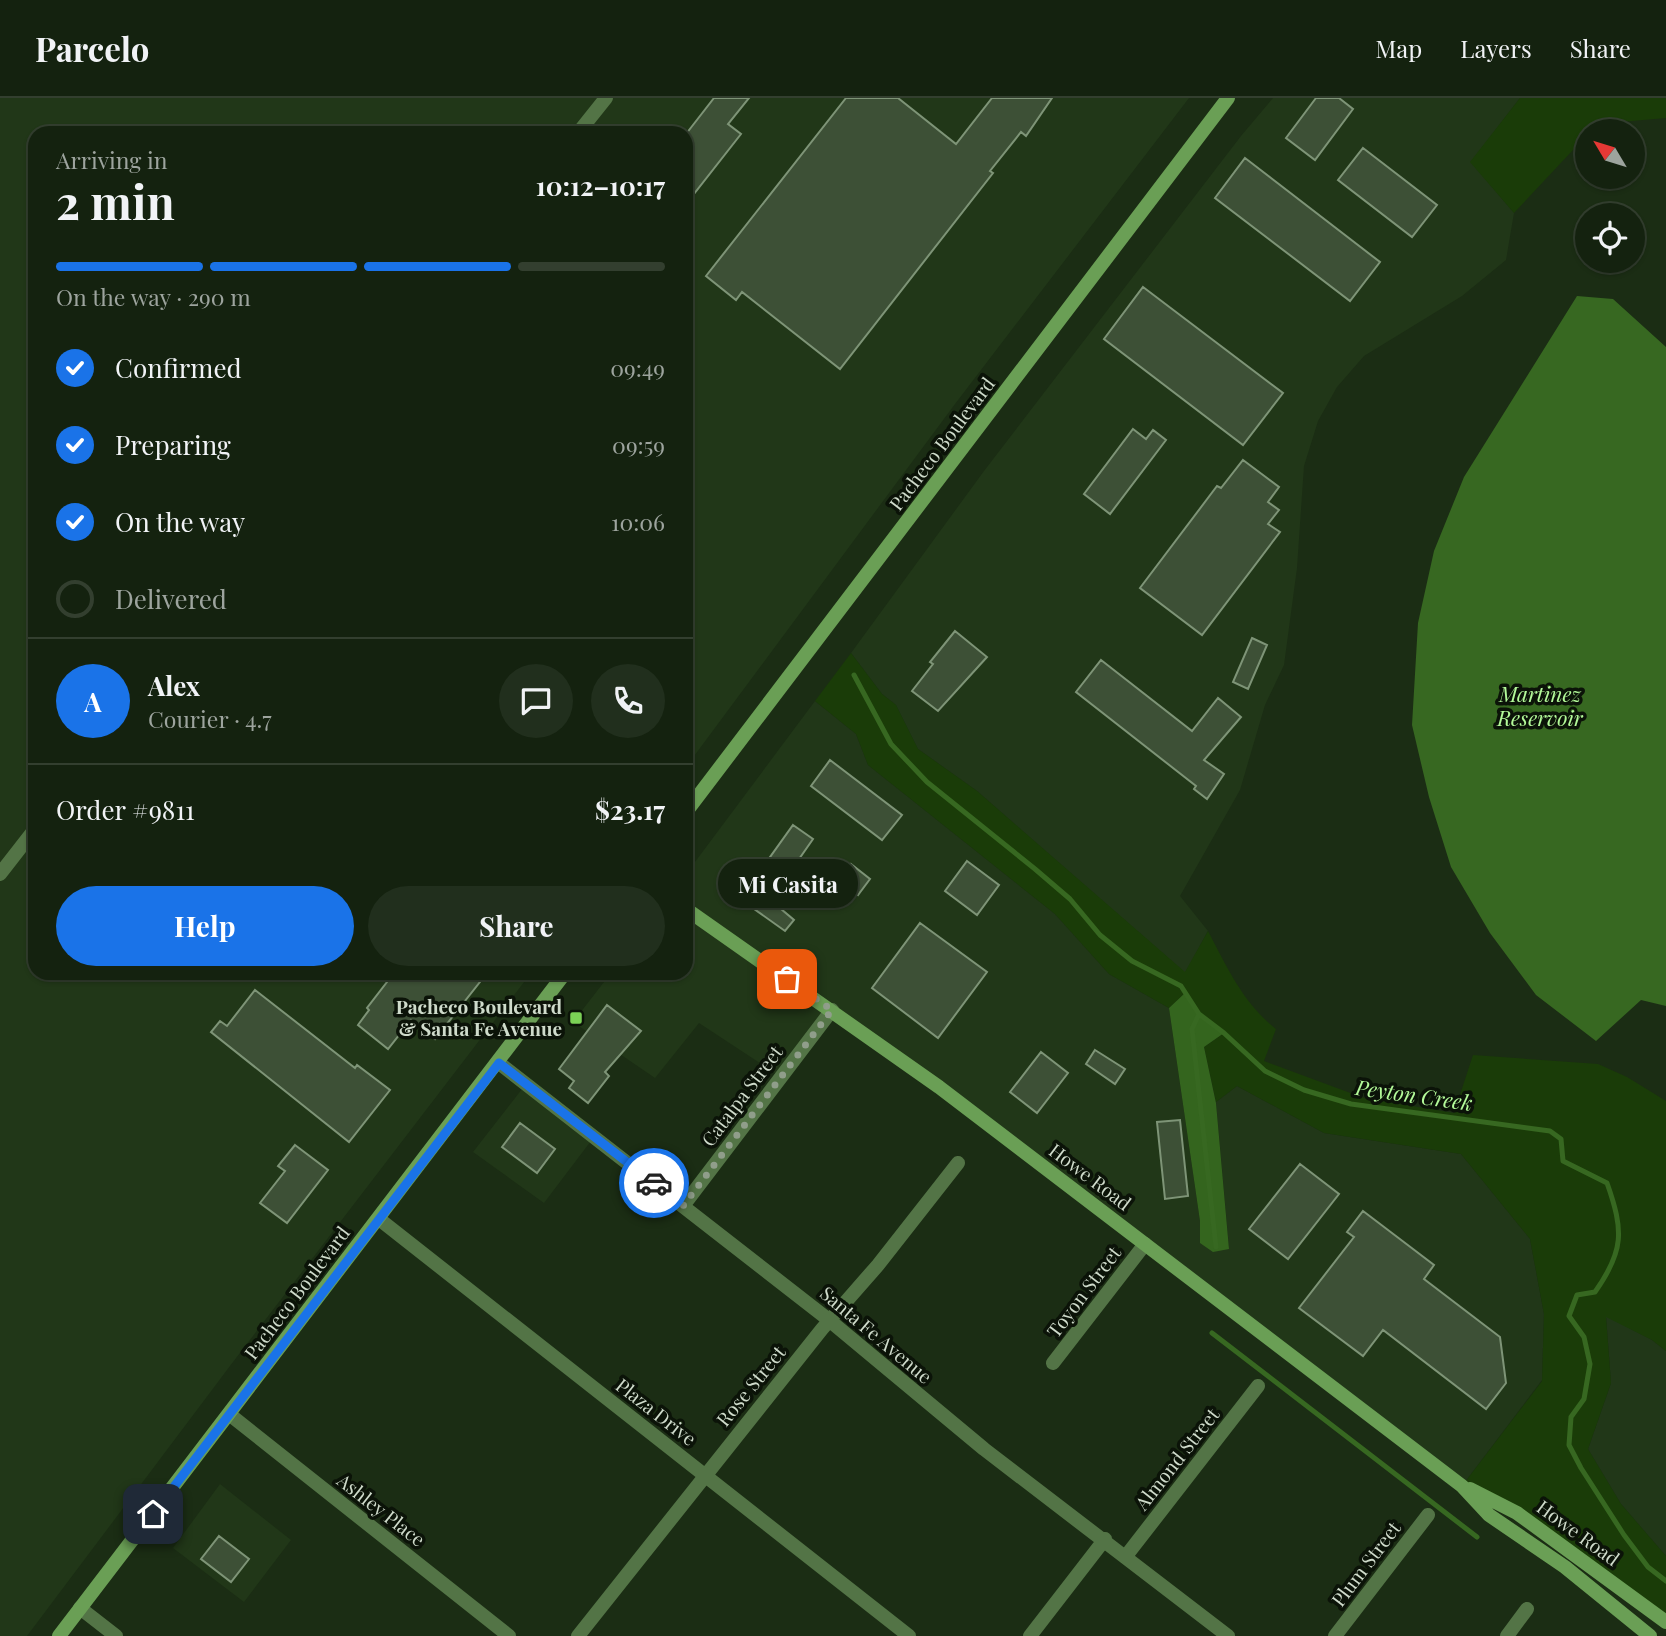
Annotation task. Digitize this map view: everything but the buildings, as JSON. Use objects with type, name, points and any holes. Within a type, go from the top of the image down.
[{"type":"main road","name":"Pacheco Boulevard","points":[[693,804],[1221,100]]},
{"type":"main road","name":"Howe Road","points":[[693,914],[939,1087],[1462,1486],[1489,1515],[1565,1567],[1650,1636]]},
{"type":"main road","name":"Pacheco Boulevard","points":[[59,1636],[560,980]]},
{"type":"main road","name":"Howe Road","points":[[1462,1486],[1517,1513],[1666,1622]]},
{"type":"street","points":[[584,126],[606,98]]},
{"type":"street","points":[[0,874],[28,838]]},
{"type":"street","name":"Catalpa Street","points":[[683,1206],[832,1010]]},
{"type":"street","name":"Santa Fe Avenue","points":[[499,1063],[829,1320],[984,1449],[1105,1539],[1228,1636]]},
{"type":"street","name":"Rose Street","points":[[578,1636],[829,1320],[878,1265],[958,1163]]},
{"type":"street","name":"Plaza Drive","points":[[379,1219],[909,1636]]},
{"type":"street","name":"Toyon Street","points":[[1053,1363],[1145,1244]]},
{"type":"street","name":"Almond Street","points":[[1126,1556],[1258,1386]]},
{"type":"street","name":"Ashley Place","points":[[229,1414],[509,1636]]},
{"type":"street","name":"Plum Street","points":[[1335,1636],[1428,1515]]},
{"type":"street","points":[[1030,1636],[1105,1539]]},
{"type":"street","points":[[80,1608],[116,1636]]},
{"type":"street","points":[[1507,1636],[1527,1609]]},
{"type":"shaded area","points":[[0,98],[1189,98],[955,404],[693,758],[693,126],[28,126],[28,980],[526,980],[27,1636],[0,1636]]},
{"type":"shaded area","points":[[1273,98],[1520,98],[1471,162],[1514,213],[1506,260],[1462,296],[1364,356],[1337,387],[1318,421],[1304,466],[1297,568],[1284,665],[1265,705],[1240,790],[1180,896],[1208,931],[1185,973],[977,791],[918,749],[896,705],[882,694],[851,653],[984,471]]},
{"type":"shaded area","points":[[1520,98],[1666,98],[1666,118],[1575,119],[1575,148],[1514,213],[1470,162]]},
{"type":"shaded area","points":[[851,653],[882,694],[896,705],[918,749],[977,791],[1185,972],[1208,931],[1245,996],[1276,1029],[1264,1061],[1364,1098],[1454,1113],[1473,1055],[1598,1064],[1627,1077],[1666,1101],[1666,1351],[1652,1340],[1606,1317],[1611,1383],[1588,1449],[1621,1504],[1666,1556],[1666,1622],[1574,1553],[1462,1486],[1542,1381],[1544,1314],[1530,1239],[1461,1154],[1324,1133],[1237,1086],[1216,1102],[1204,1047],[1224,1033],[1199,1014],[1185,993],[1169,1008],[1109,974],[1055,914],[868,765],[856,734],[815,701]]},
{"type":"shaded area","points":[[815,701],[856,734],[868,765],[1055,914],[1109,974],[1169,1008],[1200,1221],[1200,1243],[1229,1248],[1216,1102],[1237,1086],[1324,1133],[1461,1154],[1530,1239],[1544,1314],[1542,1380],[1462,1486],[833,1010],[781,1077],[699,1023],[655,1078],[573,1022],[606,980],[693,980],[693,865]]},
{"type":"shaded area","points":[[1185,993],[1199,1014],[1224,1033],[1204,1047],[1216,1103],[1229,1249],[1213,1252],[1200,1243],[1200,1221],[1169,1008]]},
{"type":"shaded area","points":[[526,1084],[594,1137],[544,1203],[473,1152]]},
{"type":"shaded area","points":[[1606,1316],[1652,1340],[1666,1351],[1666,1556],[1621,1504],[1588,1449],[1611,1383]]},
{"type":"shaded area","points":[[220,1484],[291,1540],[244,1602],[173,1548]]},
{"type":"water","name":"Martinez Reservoir","points":[[1577,296],[1613,299],[1666,347],[1666,1006],[1641,1000],[1596,1041],[1536,995],[1490,933],[1451,867],[1429,797],[1412,725],[1418,623],[1434,551],[1464,477]]},
{"type":"waterway","name":"Peyton Creek","points":[[854,675],[891,744],[927,782],[1070,899],[1100,935],[1132,961],[1181,986],[1199,1014],[1265,1071],[1304,1090],[1351,1104],[1550,1131],[1561,1139],[1563,1161],[1607,1183],[1616,1215],[1618,1240],[1605,1278],[1595,1292],[1577,1295],[1569,1316],[1584,1337],[1590,1364],[1584,1399],[1571,1417],[1569,1445],[1624,1535],[1648,1567],[1666,1581]]},
{"type":"waterway","points":[[1199,1014],[1192,1029],[1216,1247]]},
{"type":"waterway","points":[[1212,1333],[1477,1537]]},
{"type":"way so far","points":[[654,1183],[683,1206],[832,1010],[787,979]]},
{"type":"place","name":"Mi Casita","points":[[787,979]]},
{"type":"place","name":"Pacheco Boulevard & Santa Fe Avenue","points":[[576,1018]]},
{"type":"route","points":[[153,1514],[499,1063],[654,1183]]}]
